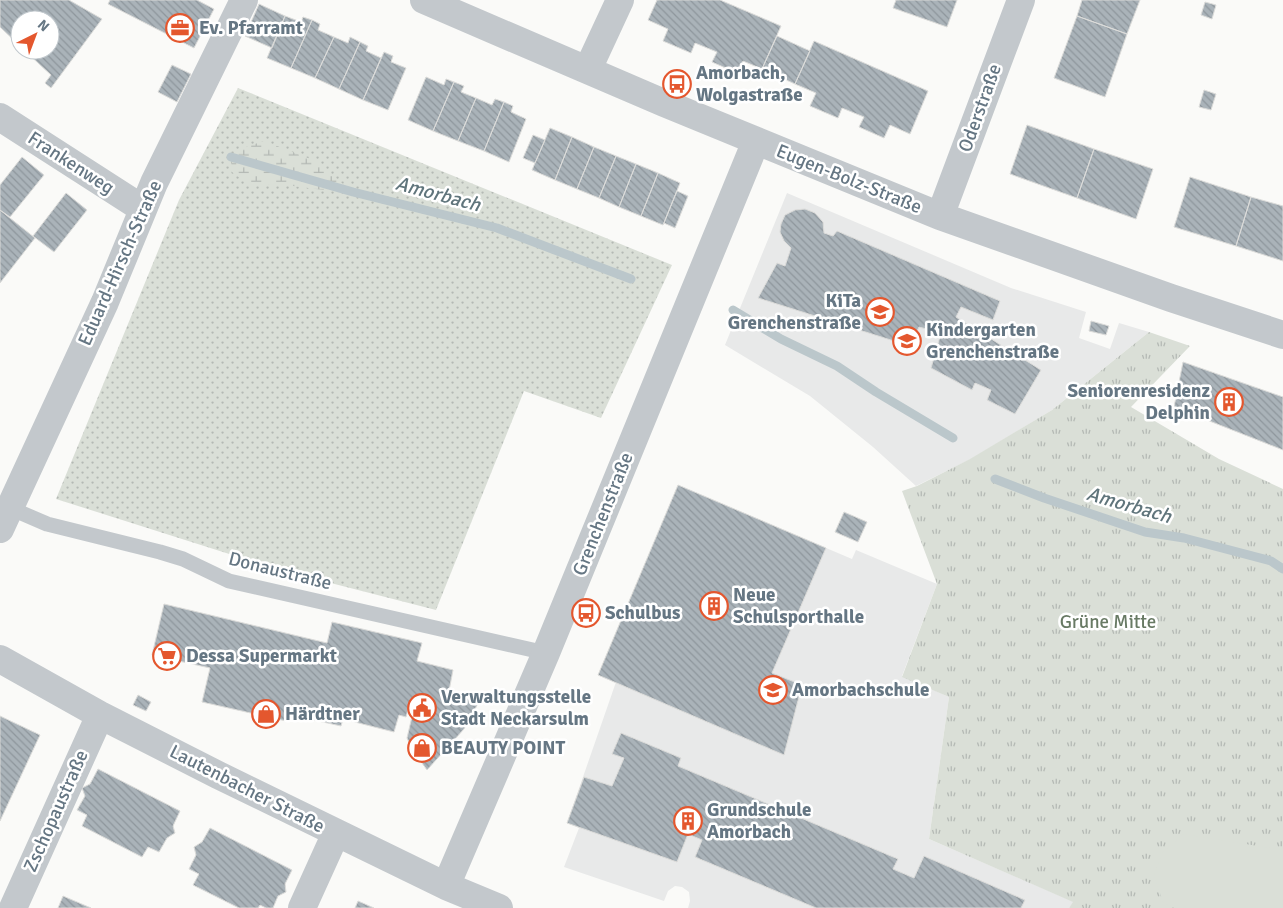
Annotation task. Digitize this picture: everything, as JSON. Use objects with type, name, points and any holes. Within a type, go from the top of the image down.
[{"type":"street","name":"Eduard-Hirsch-Straße","points":[[5,518],[105,302],[143,209],[244,0]]},
{"type":"street","name":"Eugen-Bolz-Straße","points":[[424,0],[756,141],[940,216],[1171,298],[1283,335]]},
{"type":"street","points":[[588,69],[620,0]]},
{"type":"street","name":"Oderstraße","points":[[940,216],[1020,0]]},
{"type":"street","name":"Frankenweg","points":[[0,117],[143,209]]},
{"type":"street","name":"Grenchenstraße","points":[[446,886],[546,653],[756,141]]},
{"type":"street","name":"Lautenbacher Straße","points":[[0,659],[100,715],[336,833],[446,886],[499,908]]},
{"type":"street","name":"Zschopaustraße","points":[[13,908],[100,715]]},
{"type":"street","points":[[302,908],[336,833]]},
{"type":"lane","name":"Donaustraße","points":[[5,518],[47,524],[160,552],[183,559],[229,581],[546,653]]},
{"type":"shaded area","name":"Kindergarten Grenchenstraße","points":[[787,193],[1011,288],[1086,312],[1079,338],[1110,349],[1119,323],[1149,332],[1052,410],[971,459],[916,486],[873,447],[810,396],[725,345]]},
{"type":"shaded area","name":"Amorbachschule","points":[[678,485],[852,559],[856,550],[937,584],[902,676],[949,697],[929,839],[1074,902],[1069,908],[688,908],[690,901],[689,892],[682,887],[675,886],[668,891],[664,901],[564,867],[579,828],[567,823],[616,682],[598,675]]},
{"type":"green space","points":[[238,88],[672,265],[601,418],[524,391],[436,610],[280,570],[56,499],[179,200]]},
{"type":"green space","points":[[264,141],[313,160],[353,192],[278,184],[250,185],[232,172],[231,157],[248,146]]},
{"type":"green space","name":"Grüne Mitte","points":[[1149,332],[1190,346],[1131,407],[1219,459],[1283,489],[1283,908],[1069,908],[1073,902],[929,839],[949,697],[902,677],[937,584],[902,491],[917,486],[970,459],[1052,410]]},
{"type":"green space","points":[[1183,834],[1283,850],[1283,908],[1174,908],[1163,902],[1154,875],[1162,853]]},
{"type":"building","points":[[0,0],[69,0],[102,19],[51,88],[45,83],[51,75],[35,60],[60,60],[60,10],[10,10],[10,36],[0,27]]},
{"type":"building","name":"Ev. Pfarramt","points":[[110,0],[197,0],[214,9],[194,48],[108,4]]},
{"type":"building","points":[[657,0],[720,0],[781,26],[762,69],[743,61],[737,73],[712,62],[717,52],[695,43],[691,53],[663,41],[668,29],[648,20]]},
{"type":"building","points":[[896,0],[957,0],[947,27],[893,8]]},
{"type":"building","points":[[1082,0],[1140,0],[1127,34],[1077,16]]},
{"type":"building","points":[[1205,2],[1216,5],[1212,19],[1201,15]]},
{"type":"building","points":[[259,4],[285,16],[272,48],[245,36]]},
{"type":"building","points":[[285,16],[301,22],[303,17],[312,20],[291,68],[267,58]]},
{"type":"building","points":[[1077,16],[1127,34],[1105,97],[1054,78]]},
{"type":"building","points":[[312,20],[320,24],[318,30],[334,37],[315,78],[291,68]]},
{"type":"building","points":[[777,36],[810,51],[795,84],[762,69]]},
{"type":"building","points":[[334,37],[348,43],[350,37],[360,42],[339,89],[315,78]]},
{"type":"building","points":[[814,41],[928,91],[910,134],[890,125],[884,138],[859,127],[864,117],[842,108],[838,118],[810,106],[816,93],[795,84]]},
{"type":"building","points":[[360,42],[368,46],[366,51],[381,58],[363,100],[339,89]]},
{"type":"building","points":[[384,52],[393,56],[391,62],[406,68],[388,110],[363,100]]},
{"type":"building","points":[[172,65],[191,74],[177,102],[158,92]]},
{"type":"building","points":[[426,77],[444,85],[446,79],[454,82],[433,131],[408,120]]},
{"type":"building","points":[[454,82],[464,86],[461,92],[476,98],[458,141],[433,131]]},
{"type":"building","points":[[1204,90],[1216,94],[1211,110],[1199,107]]},
{"type":"building","points":[[476,98],[492,105],[495,99],[504,102],[484,151],[458,141]]},
{"type":"building","points":[[504,102],[513,106],[511,112],[526,119],[509,162],[484,151]]},
{"type":"building","points":[[1027,125],[1094,149],[1077,198],[1010,174]]},
{"type":"building","points":[[550,128],[572,137],[555,180],[532,170]]},
{"type":"building","points":[[533,135],[545,140],[535,163],[523,158]]},
{"type":"building","points":[[572,137],[594,147],[577,189],[555,180]]},
{"type":"building","points":[[594,147],[616,156],[599,198],[577,189]]},
{"type":"building","points":[[1094,149],[1153,169],[1136,219],[1077,198]]},
{"type":"building","points":[[616,156],[636,164],[619,207],[599,198]]},
{"type":"building","points":[[22,157],[44,175],[10,217],[0,210],[0,185]]},
{"type":"building","points":[[636,164],[658,173],[641,216],[619,207]]},
{"type":"building","points":[[658,173],[680,183],[663,225],[641,216]]},
{"type":"building","points":[[1190,177],[1251,197],[1236,246],[1174,227]]},
{"type":"building","points":[[677,191],[688,196],[675,228],[664,223]]},
{"type":"building","points":[[66,193],[87,210],[54,252],[33,236]]},
{"type":"building","points":[[1251,197],[1283,206],[1283,261],[1236,246]]},
{"type":"building","name":"KiTa Grenchenstraße","points":[[805,209],[815,213],[823,222],[824,233],[833,236],[837,231],[1000,301],[993,320],[961,307],[956,317],[1041,370],[1015,414],[987,400],[991,390],[975,383],[972,390],[931,368],[941,333],[919,327],[914,337],[898,332],[894,341],[758,298],[777,263],[785,266],[791,248],[784,241],[780,232],[785,215],[795,210]]},
{"type":"building","points":[[0,210],[35,238],[0,283]]},
{"type":"building","points":[[1091,321],[1109,326],[1106,335],[1089,331]]},
{"type":"building","name":"Seniorenresidenz Delphin","points":[[1183,362],[1283,397],[1283,450],[1174,407]]},
{"type":"building","name":"Neue Schulsporthalle","points":[[678,485],[826,548],[772,673],[802,685],[784,755],[598,675]]},
{"type":"building","points":[[844,512],[867,522],[858,542],[835,532]]},
{"type":"building","points":[[164,604],[327,643],[332,622],[422,643],[417,661],[453,670],[449,691],[480,700],[464,729],[427,770],[412,749],[407,738],[414,708],[409,706],[406,717],[399,715],[394,732],[343,719],[341,726],[287,714],[286,721],[202,702],[210,668],[152,655]]},
{"type":"building","points":[[138,695],[151,702],[146,711],[133,705]]},
{"type":"building","points":[[0,716],[40,735],[0,821]]},
{"type":"building","name":"Grundschule Amorbach","points":[[621,733],[681,758],[678,766],[898,859],[893,869],[914,878],[924,856],[1025,900],[1021,908],[816,908],[695,857],[702,840],[688,834],[677,862],[567,823],[584,777],[612,786],[624,758],[612,754]]},
{"type":"building","points":[[98,769],[180,811],[173,826],[175,833],[167,838],[159,852],[148,847],[142,857],[82,826],[87,815],[77,810],[85,796],[82,788],[90,784]]},
{"type":"building","points":[[210,828],[292,870],[285,884],[286,892],[278,896],[273,908],[266,908],[260,905],[258,908],[239,908],[193,885],[199,874],[189,869],[196,855],[194,847],[202,842]]},
{"type":"building","points":[[63,896],[91,908],[58,908]]},
{"type":"building","points":[[358,901],[374,908],[355,908]]},
{"type":"waterway","name":"Amorbach","points":[[231,157],[353,192],[497,228],[631,279]]},
{"type":"waterway","name":"Amorbach","points":[[733,310],[781,339],[837,366],[876,392],[953,438]]},
{"type":"waterway","name":"Amorbach","points":[[995,479],[1044,498],[1145,532],[1184,538],[1271,561],[1283,569]]},
{"type":"place","name":"Ev. Pfarramt","points":[[180,28]]},
{"type":"place","name":"Amorbach, Wolgastraße","points":[[677,84]]},
{"type":"place","name":"KiTa Grenchenstraße","points":[[880,312]]},
{"type":"place","name":"Kindergarten Grenchenstraße","points":[[907,341]]},
{"type":"place","name":"Seniorenresidenz Delphin","points":[[1229,402]]},
{"type":"place","name":"Neue Schulsporthalle","points":[[714,606]]},
{"type":"place","name":"Schulbus","points":[[586,613]]},
{"type":"place","name":"Dessa Supermarkt","points":[[167,656]]},
{"type":"place","name":"Amorbachschule","points":[[773,690]]},
{"type":"place","name":"Verwaltungsstelle Stadt Neckarsulm","points":[[422,708]]},
{"type":"place","name":"Härdtner","points":[[266,714]]},
{"type":"place","name":"BEAUTY POINT","points":[[422,748]]},
{"type":"place","name":"Grundschule Amorbach","points":[[688,821]]}]
